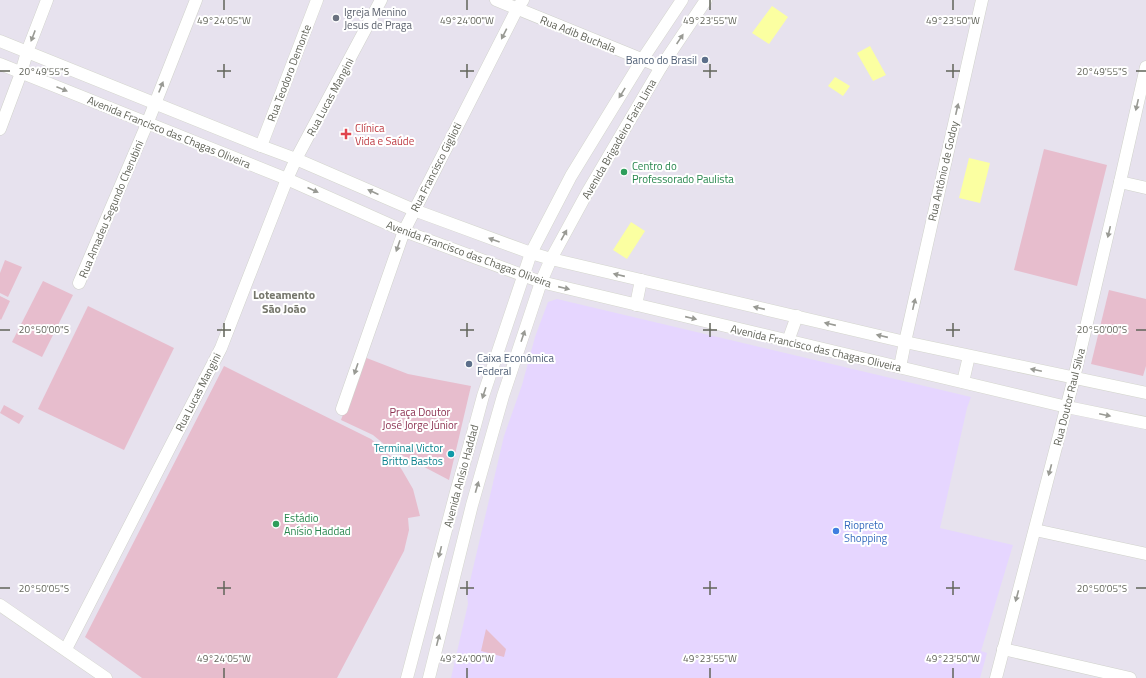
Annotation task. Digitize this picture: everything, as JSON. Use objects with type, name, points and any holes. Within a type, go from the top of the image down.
[{"type":"main road","points":[[0,129],[47,0]]},
{"type":"main road","name":"Rua Amadeu Segundo Cherubini","points":[[79,283],[147,124],[196,0]]},
{"type":"main road","name":"Rua Teodoro Demonte","points":[[261,146],[317,0]]},
{"type":"main road","name":"Rua Lucas Mangini","points":[[66,650],[221,348],[296,159],[381,0]]},
{"type":"main road","name":"Rua Adib Buchala","points":[[496,0],[520,4],[642,60],[661,67]]},
{"type":"main road","name":"Avenida Brigadeiro Faria Lima","points":[[523,276],[531,253],[571,176],[642,60],[682,0]]},
{"type":"main road","name":"Avenida Brigadeiro Faria Lima","points":[[541,282],[551,259],[587,193],[661,67],[706,0]]},
{"type":"main road","name":"Rua Antônio de Godoy","points":[[900,367],[982,0]]},
{"type":"main road","name":"Rua Francisco Giglioti","points":[[342,409],[404,231],[520,4]]},
{"type":"main road","name":"Avenida Francisco das Chagas Oliveira","points":[[0,41],[296,159],[414,210],[531,253],[551,259],[905,342],[1146,393]]},
{"type":"main road","name":"Avenida Francisco das Chagas Oliveira","points":[[0,64],[287,179],[404,231],[541,282],[1067,407],[1146,423]]},
{"type":"main road","name":"Rua Doutor Raul Silva","points":[[996,678],[1067,407],[1146,67]]},
{"type":"main road","points":[[1120,182],[1146,188]]},
{"type":"main road","name":"Avenida Anísio Haddad","points":[[407,678],[453,500],[483,396],[523,276]]},
{"type":"main road","points":[[636,304],[641,280]]},
{"type":"main road","name":"Avenida Anísio Haddad","points":[[429,678],[472,505],[503,396],[541,282]]},
{"type":"main road","points":[[788,341],[797,316]]},
{"type":"main road","points":[[963,382],[969,356]]},
{"type":"main road","points":[[453,500],[472,505]]},
{"type":"main road","points":[[1034,530],[1146,554]]},
{"type":"main road","points":[[0,605],[106,678]]},
{"type":"main road","points":[[1003,650],[1130,678]]},
{"type":"shaded area","points":[[772,6],[788,17],[769,44],[752,33]]},
{"type":"shaded area","points":[[870,46],[886,75],[873,81],[857,53]]},
{"type":"shaded area","points":[[835,77],[850,86],[843,96],[828,86]]},
{"type":"shaded area","points":[[969,158],[990,163],[980,203],[959,198]]},
{"type":"shaded area","points":[[631,222],[645,231],[627,259],[613,250]]},
{"type":"shaded area","points":[[557,299],[971,397],[967,408],[940,528],[1013,545],[981,651],[987,653],[980,678],[451,678],[468,604],[467,594],[504,436],[522,385],[535,337],[548,302]]},
{"type":"green space","points":[[1044,149],[1107,165],[1077,286],[1014,270]]},
{"type":"green space","points":[[5,260],[22,267],[8,297],[0,293],[0,273]]},
{"type":"green space","points":[[43,281],[73,295],[42,357],[12,342]]},
{"type":"green space","points":[[1109,290],[1146,299],[1146,366],[1143,376],[1091,364]]},
{"type":"green space","points":[[0,296],[10,301],[1,320],[0,319]]},
{"type":"green space","points":[[88,306],[174,348],[124,450],[38,409]]},
{"type":"green space","name":"Praça Doutor José Jorge Júnior","points":[[364,357],[408,374],[471,386],[449,480],[390,449],[373,435],[341,420]]},
{"type":"green space","name":"Estádio Anísio Haddad","points":[[224,366],[371,439],[395,460],[413,489],[420,516],[408,518],[409,530],[404,551],[337,678],[142,678],[85,637]]},
{"type":"green space","points":[[4,405],[24,416],[19,424],[0,413]]},
{"type":"green space","points":[[486,629],[506,649],[504,657],[481,651]]},
{"type":"place","name":"Igreja Menino Jesus de Praga","points":[[336,18]]},
{"type":"place","name":"Banco do Brasil","points":[[705,60]]},
{"type":"place","name":"Clínica Vida e Saúde","points":[[346,134]]},
{"type":"place","name":"Centro do Professorado Paulista","points":[[624,172]]},
{"type":"place","name":"Caixa Econômica Federal","points":[[469,364]]},
{"type":"place","name":"Terminal Victor Britto Bastos","points":[[451,454]]},
{"type":"place","name":"Estádio Anísio Haddad","points":[[276,524]]},
{"type":"place","name":"Riopreto Shopping","points":[[836,531]]},
{"type":"district","name":"Loteamento São João","points":[[284,301]]}]
